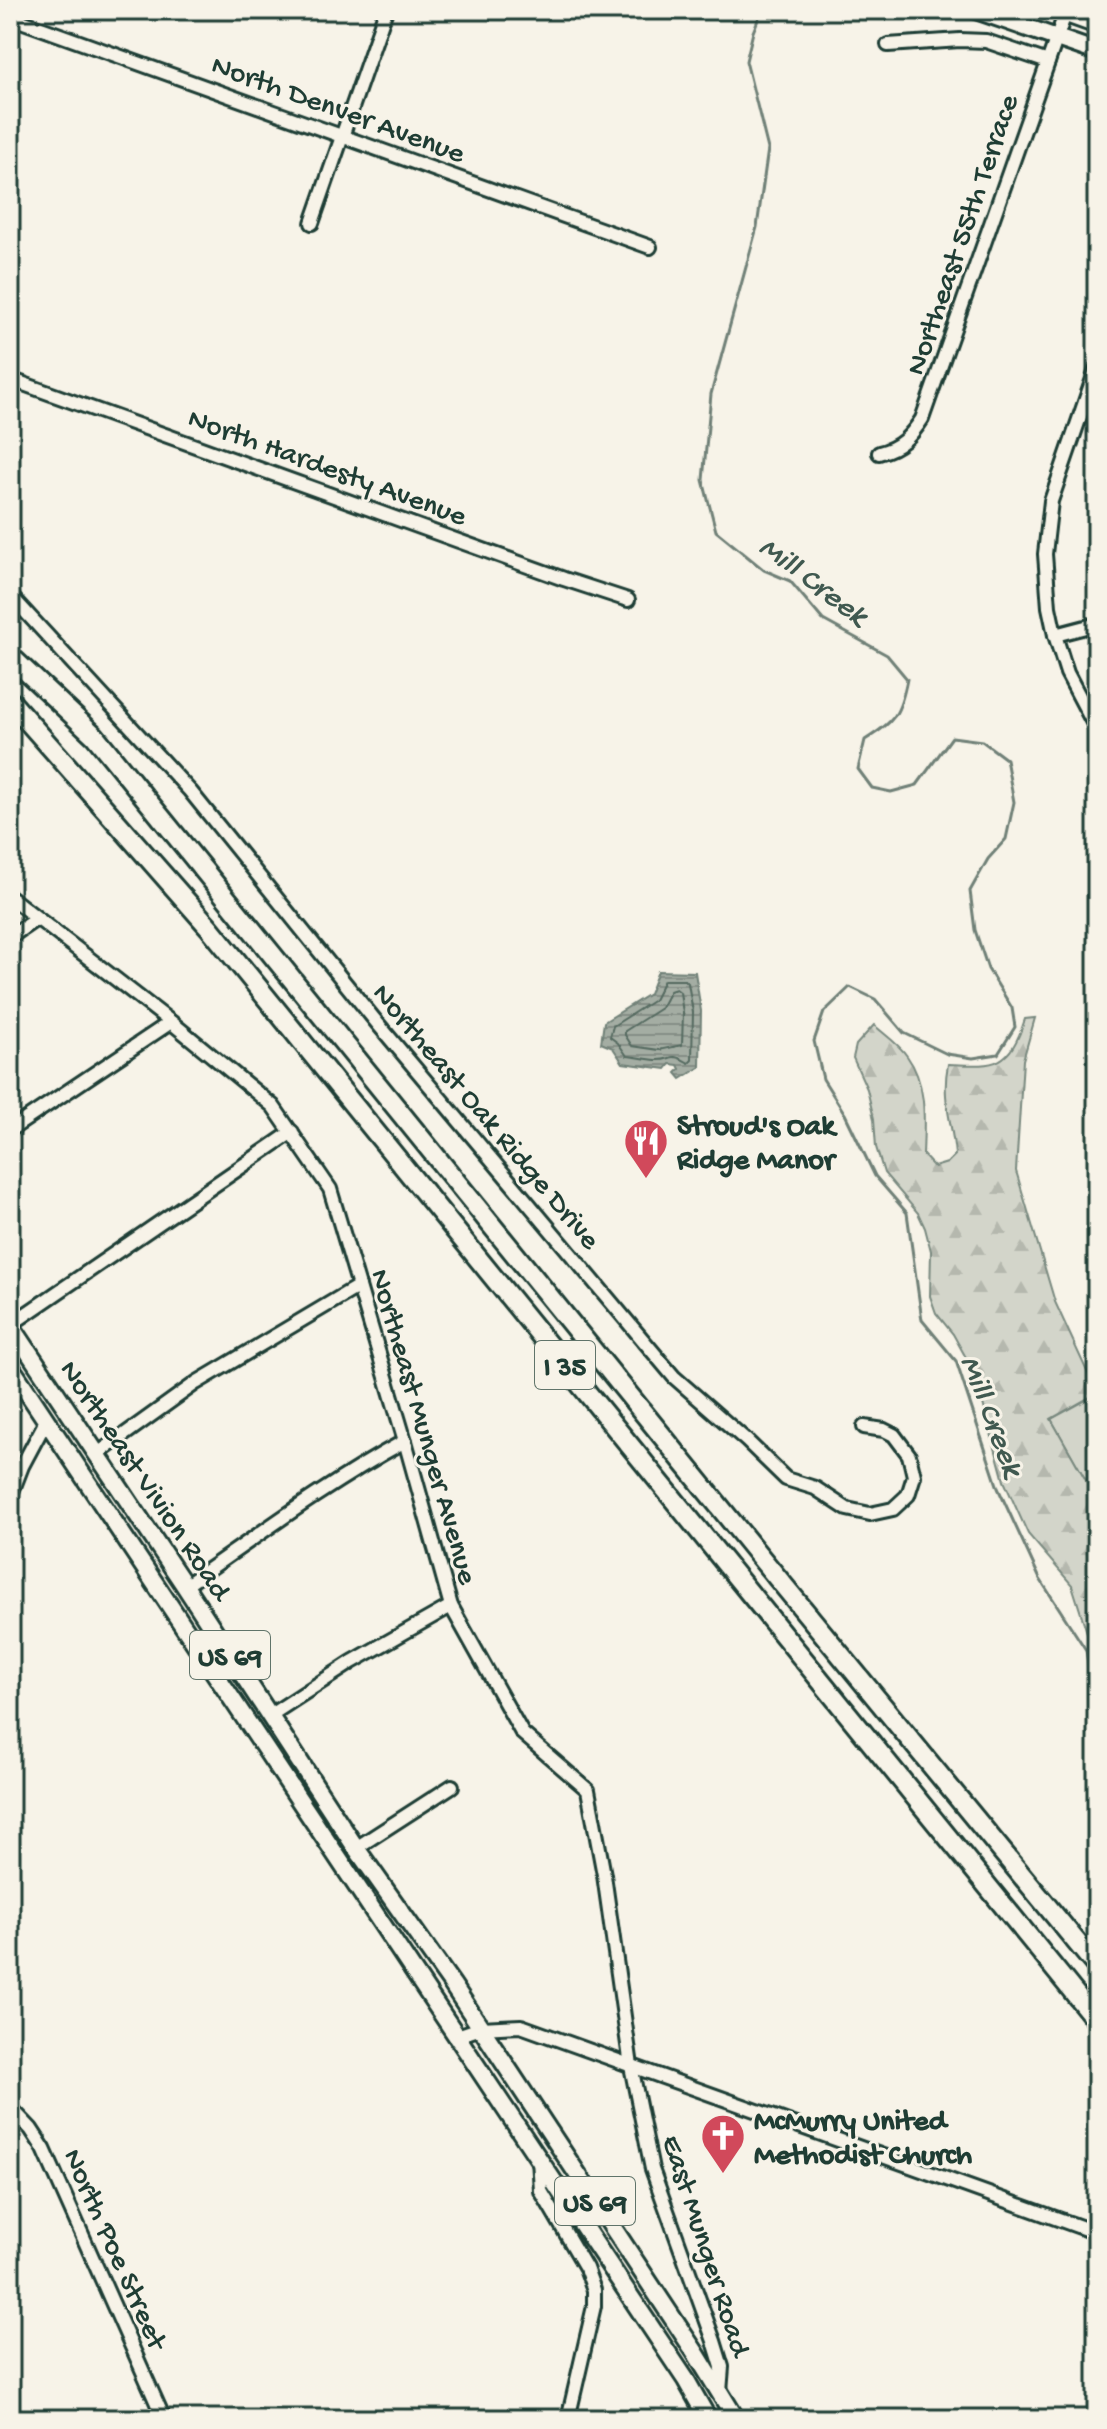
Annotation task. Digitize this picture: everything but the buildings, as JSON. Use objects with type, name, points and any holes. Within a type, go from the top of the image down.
[{"type":"highway","name":"I 35","points":[[10,656],[95,736],[1097,1967]]},
{"type":"highway","name":"I 35","points":[[15,708],[209,927],[1097,2021]]},
{"type":"main road","points":[[976,10],[1097,52]]},
{"type":"main road","points":[[1060,12],[1097,25]]},
{"type":"main road","name":"Northeast Vivion Road","points":[[10,1325],[356,1848],[481,2028]]},
{"type":"main road","name":"Northeast Vivion Road","points":[[10,1366],[457,2036]]},
{"type":"main road","name":"US 69","points":[[481,2028],[736,2419]]},
{"type":"main road","name":"US 69","points":[[457,2036],[686,2380],[708,2419]]},
{"type":"street","points":[[312,223],[386,10]]},
{"type":"street","name":"Northeast 55th Terrace","points":[[879,453],[907,439],[922,419],[1057,39],[1060,12]]},
{"type":"street","name":"North Denver Avenue","points":[[10,17],[650,247]]},
{"type":"street","points":[[888,45],[986,41],[1048,62]]},
{"type":"street","points":[[1097,367],[1049,511],[1046,575],[1055,635],[1067,673],[1097,730]]},
{"type":"street","name":"North Hardesty Avenue","points":[[10,379],[628,600]]},
{"type":"street","name":"Northeast Oak Ridge Drive","points":[[10,595],[190,791],[378,1024],[674,1377],[786,1479],[815,1488],[847,1509],[870,1514],[893,1509],[908,1495],[914,1476],[909,1455],[894,1435],[864,1427]]},
{"type":"street","points":[[1055,635],[1097,624]]},
{"type":"street","name":"Northeast Munger Avenue","points":[[10,897],[273,1106],[330,1189],[451,1606],[522,1733],[588,1790],[604,1875],[631,2066]]},
{"type":"street","points":[[10,937],[36,919]]},
{"type":"street","points":[[10,1130],[171,1022]]},
{"type":"street","points":[[10,1325],[292,1132]]},
{"type":"street","points":[[96,1455],[196,1383],[359,1286]]},
{"type":"street","points":[[10,1497],[22,1466],[46,1421]]},
{"type":"street","points":[[185,1586],[370,1460],[405,1441]]},
{"type":"street","points":[[269,1716],[352,1662],[451,1606]]},
{"type":"street","points":[[356,1848],[452,1786]]},
{"type":"street","points":[[457,2036],[481,2028],[521,2026],[1097,2233]]},
{"type":"street","name":"East Munger Road","points":[[631,2066],[652,2169],[722,2367],[720,2392]]},
{"type":"street","name":"North Poe Street","points":[[10,2107],[31,2129],[44,2149],[164,2419]]},
{"type":"street","points":[[539,2159],[541,2191],[589,2275],[595,2298],[568,2419]]},
{"type":"green space","points":[[1035,1018],[1023,1060],[1016,1171],[1055,1302],[1097,1393],[1051,1419],[1088,1484],[1097,1494],[1097,1675],[1095,1658],[1072,1585],[1028,1534],[1004,1481],[975,1374],[953,1334],[936,1313],[930,1296],[931,1251],[925,1228],[918,1213],[884,1173],[876,1147],[867,1089],[853,1058],[856,1045],[874,1025],[907,1056],[922,1091],[923,1155],[934,1167],[947,1163],[955,1155],[946,1100],[948,1064],[977,1065],[998,1061],[1013,1047],[1025,1019]]},
{"type":"green space","points":[[1097,1394],[1097,1494],[1088,1484],[1051,1419]]},
{"type":"water","points":[[658,971],[695,972],[701,1011],[700,1067],[681,1079],[676,1073],[680,1069],[678,1065],[670,1064],[666,1069],[623,1063],[613,1048],[601,1043],[604,1022],[649,994]]},
{"type":"waterway","name":"Mill Creek","points":[[762,10],[746,61],[768,149],[757,227],[711,394],[703,480],[716,531],[764,570],[790,581],[823,620],[887,655],[907,679],[895,716],[865,740],[858,769],[872,788],[891,792],[917,785],[952,737],[982,741],[1006,759],[1014,802],[1006,839],[988,859],[970,891],[975,930],[988,969],[1012,1008],[1015,1027],[998,1054],[973,1058],[947,1054],[904,1033],[875,999],[850,987],[824,1012],[814,1041],[823,1079],[845,1114],[875,1176],[907,1213],[922,1320],[956,1361],[998,1488],[1040,1579],[1086,1650],[1097,1726]]},
{"type":"place","name":"Stroud's Oak Ridge Manor","points":[[646,1180]]},
{"type":"place","name":"McMurry United Methodist Church","points":[[723,2175]]}]
